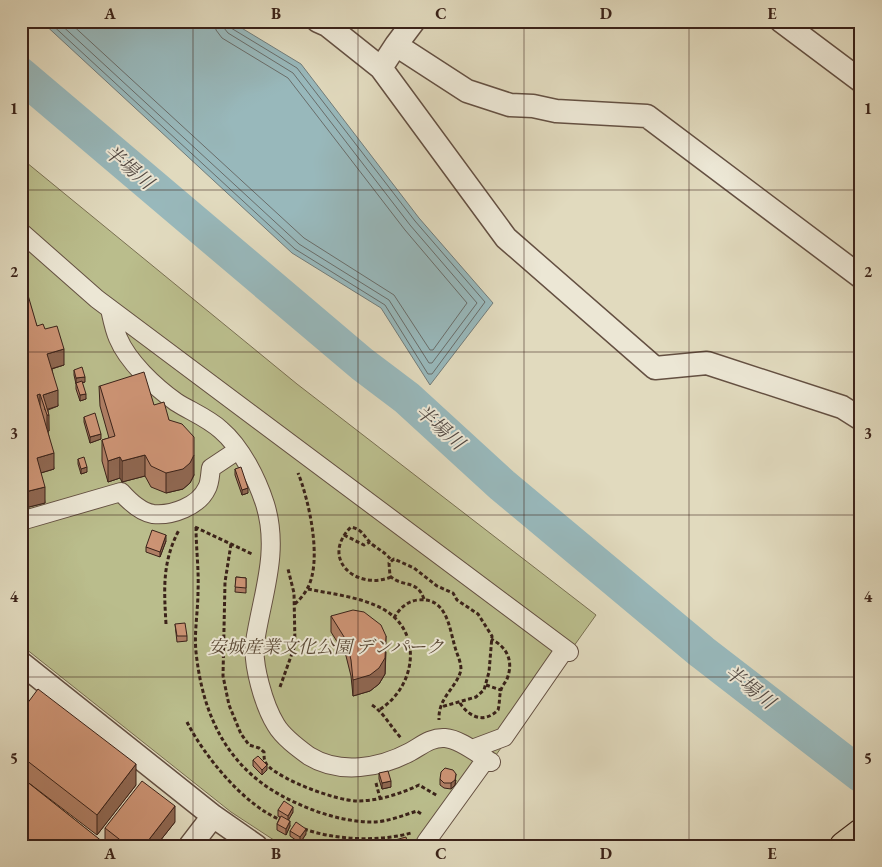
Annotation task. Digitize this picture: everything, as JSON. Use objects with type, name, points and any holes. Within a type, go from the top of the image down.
[{"type":"main road","points":[[844,846],[861,833]]},
{"type":"street","points":[[318,21],[327,25],[381,68],[506,238],[655,368],[707,363],[842,407],[861,419]]},
{"type":"street","points":[[381,68],[414,21]]},
{"type":"street","points":[[781,21],[861,81]]},
{"type":"street","points":[[396,45],[467,91],[510,105],[533,106],[556,111],[647,116],[861,277]]},
{"type":"street","points":[[21,232],[110,309],[567,651],[504,737],[472,750]]},
{"type":"street","points":[[110,309],[118,338],[150,379],[175,401],[220,428],[238,450],[264,503],[271,534],[269,569],[254,644],[257,673],[276,726],[293,744],[310,757],[325,763],[345,767],[364,768],[387,762],[431,739],[440,738],[446,738],[472,750],[489,761],[426,842]]},
{"type":"street","points":[[21,521],[121,492],[131,504],[152,514],[172,513],[193,504],[207,488],[211,468],[238,450]]},
{"type":"street","points":[[21,663],[213,816],[256,846]]},
{"type":"street","points":[[190,846],[213,816]]},
{"type":"path","points":[[289,444],[306,491],[311,524],[313,571],[308,589],[295,605]]},
{"type":"path","points":[[166,624],[164,578],[169,556],[179,529],[196,527],[253,555],[269,569]]},
{"type":"path","points":[[391,577],[379,582],[348,573],[342,567],[339,558],[344,535],[351,527],[360,529],[370,542],[385,551],[392,561]]},
{"type":"path","points":[[344,535],[364,545],[370,542]]},
{"type":"path","points":[[424,599],[422,591],[416,586],[394,581],[388,569],[389,563],[394,559],[401,561],[414,568],[437,586],[453,593],[457,600],[478,614],[488,626],[491,638],[486,685],[476,697],[460,703],[441,706]]},
{"type":"path","points":[[270,711],[295,645],[295,605],[287,567]]},
{"type":"path","points":[[308,589],[362,601],[382,609],[394,618],[407,632],[412,650],[411,668],[388,704],[379,710]]},
{"type":"path","points":[[394,618],[404,605],[424,599],[436,603],[444,610],[461,662],[459,676],[447,692],[441,706],[439,715],[440,738]]},
{"type":"path","points":[[460,703],[466,713],[474,717],[484,718],[498,710],[501,690],[507,680],[509,657],[502,644],[491,638]]},
{"type":"path","points":[[486,685],[501,690]]},
{"type":"path","points":[[372,705],[379,710],[389,725],[415,749]]},
{"type":"path","points":[[187,722],[202,749],[224,777],[273,817],[290,824]]},
{"type":"path","points":[[298,827],[323,835],[363,838],[402,835],[414,832],[426,842]]},
{"type":"green space","name":"安城産業文化公園 デンパーク","points":[[21,158],[297,384],[596,615],[431,846],[283,846],[231,812],[21,645]]},
{"type":"water","points":[[41,21],[230,21],[301,64],[419,218],[493,303],[430,385],[381,308],[292,253]]},
{"type":"building","points":[[25,285],[37,326],[43,324],[45,329],[57,326],[64,349],[47,354],[58,390],[43,395],[49,415],[47,415],[40,394],[37,395],[54,453],[37,458],[45,487],[21,493],[21,286]]},
{"type":"building","points":[[82,367],[85,377],[76,378],[74,370]]},
{"type":"building","points":[[144,372],[154,405],[164,402],[169,420],[182,424],[194,437],[194,455],[190,463],[183,469],[166,473],[151,466],[145,455],[122,461],[120,457],[108,461],[102,440],[115,436],[100,386]]},
{"type":"building","points":[[82,381],[86,394],[80,395],[76,383]]},
{"type":"building","points":[[95,413],[101,434],[90,437],[84,417]]},
{"type":"building","points":[[84,457],[87,467],[81,469],[78,459]]},
{"type":"building","points":[[241,467],[248,488],[242,490],[235,469]]},
{"type":"building","points":[[152,530],[166,535],[160,552],[146,547]]},
{"type":"building","points":[[236,577],[246,578],[246,588],[235,587]]},
{"type":"building","points":[[353,610],[364,612],[381,625],[386,636],[385,658],[379,668],[370,675],[353,680],[346,640],[331,616]]},
{"type":"building","points":[[185,623],[187,636],[177,636],[175,624]]},
{"type":"building","points":[[38,689],[136,764],[97,815],[21,756],[21,712]]},
{"type":"building","points":[[258,756],[267,765],[262,770],[253,760]]},
{"type":"building","points":[[445,768],[453,770],[456,774],[455,780],[451,783],[444,783],[440,779],[441,772]]},
{"type":"building","points":[[388,771],[391,781],[382,783],[379,773]]},
{"type":"building","points":[[21,777],[108,846],[24,846],[21,844]]},
{"type":"building","points":[[142,781],[175,806],[144,846],[128,846],[105,828]]},
{"type":"building","points":[[284,801],[293,807],[288,816],[278,810]]},
{"type":"building","points":[[281,816],[290,821],[286,829],[277,824]]},
{"type":"building","points":[[296,822],[306,829],[300,837],[290,831]]},
{"type":"building","points":[[406,837],[408,846],[384,846],[384,843]]},
{"type":"waterway","name":"半場川","points":[[21,75],[362,364],[407,398],[502,485],[702,652],[861,775]]}]
